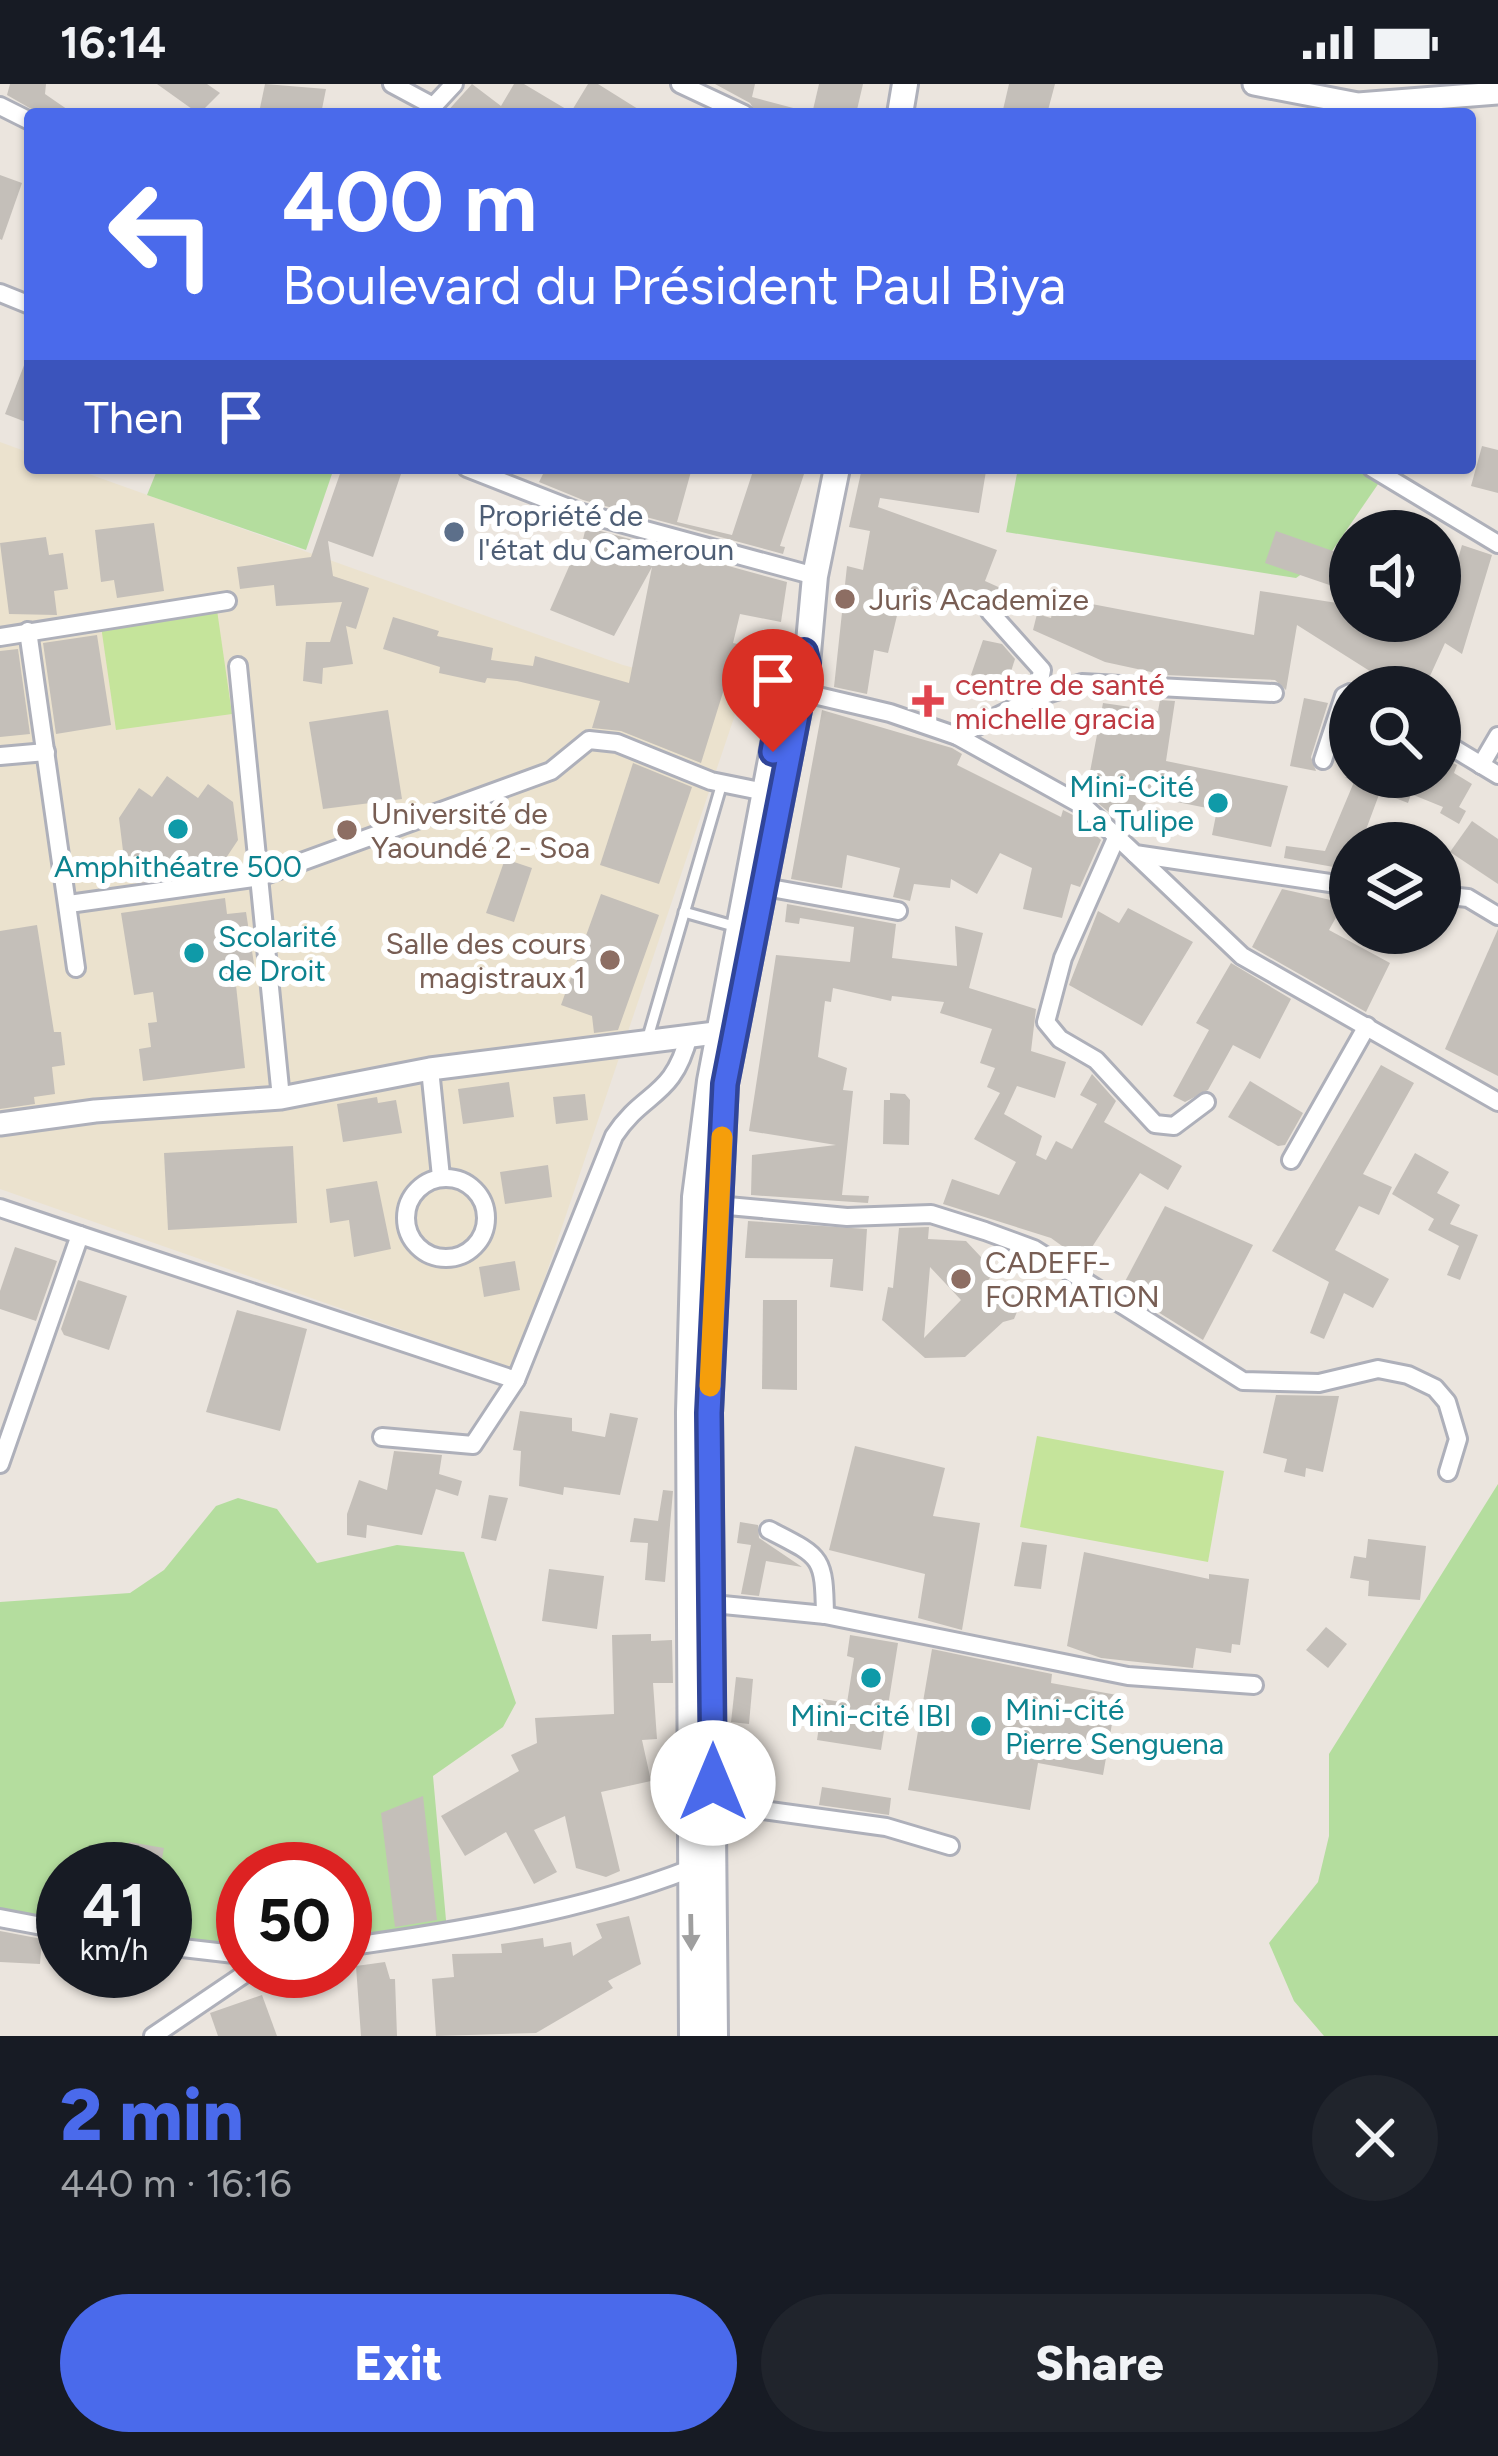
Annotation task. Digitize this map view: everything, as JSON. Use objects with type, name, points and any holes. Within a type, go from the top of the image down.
[{"type":"main road","points":[[692,2036],[695,1197],[728,1031],[765,886],[836,474]]},
{"type":"main road","points":[[715,2036],[709,1413],[728,1031],[739,927],[785,686],[804,652]]},
{"type":"street","points":[[392,84],[426,108]]},
{"type":"street","points":[[431,108],[454,84]]},
{"type":"street","points":[[680,84],[731,108]]},
{"type":"street","points":[[1254,84],[1358,104],[1498,93]]},
{"type":"street","points":[[482,474],[579,512],[815,576]]},
{"type":"street","points":[[1382,474],[1498,544]]},
{"type":"street","points":[[0,637],[226,601]]},
{"type":"street","points":[[990,612],[1042,670],[1037,697]]},
{"type":"street","points":[[28,631],[76,968]]},
{"type":"street","points":[[238,666],[281,1098]]},
{"type":"street","points":[[957,736],[1037,697],[1082,682],[1274,693]]},
{"type":"street","points":[[801,692],[890,713],[957,736],[1085,807],[1242,956],[1498,1102]]},
{"type":"street","points":[[1481,765],[1498,736]]},
{"type":"street","points":[[69,904],[260,878],[551,771],[590,740],[617,743],[722,783],[766,792]]},
{"type":"street","points":[[1323,760],[1329,742]]},
{"type":"street","points":[[0,757],[46,752]]},
{"type":"street","points":[[1461,753],[1498,776]]},
{"type":"street","points":[[1117,836],[1064,958],[1046,1022],[1060,1039],[1096,1060],[1155,1124],[1174,1126],[1207,1102]]},
{"type":"street","points":[[1135,854],[1329,883]]},
{"type":"street","points":[[765,886],[898,911]]},
{"type":"street","points":[[1461,897],[1498,916]]},
{"type":"street","points":[[1291,1160],[1367,1026]]},
{"type":"street","points":[[0,1124],[95,1111],[281,1098],[430,1069],[728,1031]]},
{"type":"street","points":[[382,1437],[473,1445],[516,1380],[614,1136],[626,1117],[670,1085],[689,1035]]},
{"type":"street","points":[[430,1069],[441,1177]]},
{"type":"street","points":[[441,1177],[472,1186],[486,1213],[476,1246],[453,1258],[419,1246],[406,1223],[416,1190],[441,1177]]},
{"type":"street","points":[[717,1205],[847,1217],[905,1212],[985,1231],[1034,1249],[1244,1381],[1319,1383],[1378,1369],[1408,1375],[1435,1388],[1447,1402],[1458,1438],[1448,1472]]},
{"type":"street","points":[[0,1208],[516,1380]]},
{"type":"street","points":[[0,1464],[80,1235]]},
{"type":"street","points":[[769,1531],[817,1555],[824,1569],[825,1615]]},
{"type":"street","points":[[713,1604],[825,1615],[1128,1676],[1254,1685]]},
{"type":"street","points":[[712,1803],[886,1827],[950,1846]]},
{"type":"street","points":[[372,1942],[470,1926],[652,1883],[690,1869]]},
{"type":"street","points":[[0,1918],[36,1925]]},
{"type":"street","points":[[154,2036],[216,1994]]},
{"type":"lane","points":[[646,1042],[722,783]]},
{"type":"lane","points":[[684,912],[739,927]]},
{"type":"shaded area","name":"Université de Yaoundé 2 - Soa","points":[[0,442],[24,451],[24,474],[89,474],[623,665],[741,697],[514,1369],[0,1189]]},
{"type":"green space","points":[[156,474],[332,474],[306,550],[147,495]]},
{"type":"green space","points":[[1017,474],[1385,474],[1360,510],[1329,510],[1329,555],[1296,578],[1006,532]]},
{"type":"green space","points":[[217,610],[232,714],[116,730],[101,626]]},
{"type":"green space","points":[[1037,1436],[1224,1471],[1208,1562],[1020,1527]]},
{"type":"green space","points":[[1498,1484],[1498,2036],[1324,2036],[1294,2001],[1269,1943],[1318,1882],[1329,1836],[1329,1754]]},
{"type":"green space","points":[[238,1498],[277,1509],[317,1563],[397,1545],[464,1552],[516,1703],[503,1727],[433,1776],[447,1931],[372,1943],[372,1842],[216,1842],[216,1951],[192,1949],[192,1842],[36,1842],[36,1925],[0,1918],[0,1602],[130,1593],[164,1570],[216,1506]]},
{"type":"building","points":[[10,84],[46,84],[45,94],[65,108],[30,108],[7,95]]},
{"type":"building","points":[[157,84],[207,84],[220,93],[205,108],[191,108]]},
{"type":"building","points":[[265,84],[326,89],[322,108],[260,108]]},
{"type":"building","points":[[472,84],[501,106],[514,84],[524,84],[564,108],[450,108]]},
{"type":"building","points":[[588,84],[598,84],[636,108],[573,108]]},
{"type":"building","points":[[715,84],[755,84],[752,97],[793,108],[753,108]]},
{"type":"building","points":[[819,84],[863,84],[857,108],[813,108]]},
{"type":"building","points":[[1009,84],[1055,84],[1049,108],[1003,108]]},
{"type":"building","points":[[0,175],[22,183],[2,240],[0,239]]},
{"type":"building","points":[[24,365],[24,421],[5,414]]},
{"type":"building","points":[[1482,446],[1498,450],[1498,493],[1471,486]]},
{"type":"building","points":[[340,474],[401,474],[373,557],[328,541],[333,576],[369,588],[356,629],[346,626],[353,664],[323,668],[322,684],[303,681],[306,642],[330,642],[342,602],[276,606],[274,585],[240,589],[237,567],[311,557]]},
{"type":"building","points":[[543,474],[690,474],[677,522],[732,535],[752,474],[804,474],[780,546],[785,547],[783,554],[583,500],[539,482]]},
{"type":"building","points":[[861,474],[986,474],[979,513],[880,498],[878,507],[997,550],[985,581],[1016,595],[1008,613],[993,600],[982,602],[977,613],[901,599],[888,653],[874,650],[867,694],[834,687],[847,566],[863,570],[870,531],[849,527]]},
{"type":"building","points":[[154,523],[164,591],[117,598],[114,580],[101,582],[95,530]]},
{"type":"building","points":[[586,527],[787,582],[781,622],[740,614],[733,643],[778,653],[774,671],[758,700],[724,689],[701,763],[621,731],[592,728],[600,701],[517,681],[487,678],[485,683],[439,673],[440,667],[383,649],[393,617],[439,631],[437,636],[493,648],[491,660],[533,666],[535,656],[629,683],[652,567],[614,636],[550,610],[571,562],[577,564]]},
{"type":"building","points":[[1276,531],[1329,550],[1329,585],[1265,563]]},
{"type":"building","points":[[46,537],[49,555],[63,553],[68,589],[54,591],[57,615],[9,614],[0,543]]},
{"type":"building","points":[[1461,548],[1492,555],[1462,654],[1445,643],[1435,666],[1362,666],[1297,625],[1286,690],[1275,680],[1165,675],[1105,662],[1033,630],[1037,614],[1051,618],[1055,597],[1254,635],[1260,591],[1329,602],[1329,642],[1461,642]]},
{"type":"building","points":[[97,635],[111,725],[56,734],[43,643]]},
{"type":"building","points":[[983,640],[1002,644],[1015,659],[1006,687],[971,675]]},
{"type":"building","points":[[18,649],[30,734],[0,737],[0,651]]},
{"type":"building","points":[[1304,698],[1328,703],[1311,757],[1316,771],[1290,766]]},
{"type":"building","points":[[1160,700],[1175,701],[1166,761],[1288,786],[1271,847],[1212,835],[1217,810],[1147,796],[1142,821],[1111,814],[1086,793],[1103,703],[1158,711]]},
{"type":"building","points":[[388,710],[402,799],[323,809],[309,722]]},
{"type":"building","points":[[822,710],[952,748],[962,754],[957,765],[1061,817],[1063,810],[1077,817],[1101,840],[1080,887],[1071,884],[1062,918],[1023,909],[1032,868],[1000,853],[977,894],[951,879],[950,888],[914,884],[910,901],[893,897],[900,868],[847,855],[842,888],[791,879]]},
{"type":"building","points":[[633,763],[692,787],[659,884],[600,865]]},
{"type":"building","name":"Amphithéatre 500","points":[[167,776],[198,798],[208,784],[233,802],[238,840],[222,864],[206,853],[191,874],[176,876],[162,866],[153,879],[124,859],[119,818],[139,788],[152,797]]},
{"type":"building","points":[[1461,777],[1472,784],[1459,807],[1466,811],[1460,822],[1440,813],[1443,807],[1421,798],[1461,798]]},
{"type":"building","points":[[1347,798],[1378,798],[1369,822],[1337,822]]},
{"type":"building","points":[[1472,821],[1498,839],[1498,884],[1461,859],[1461,836]]},
{"type":"building","points":[[1329,841],[1329,866],[1284,858],[1286,846],[1325,851]]},
{"type":"building","points":[[505,859],[532,868],[514,922],[486,913]]},
{"type":"building","points":[[1282,889],[1329,900],[1329,954],[1373,954],[1390,963],[1366,1012],[1252,947]]},
{"type":"building","name":"Salle des cours magistraux 1","points":[[601,894],[659,915],[618,1030],[594,1033],[592,1016],[561,1005]]},
{"type":"building","points":[[225,898],[227,914],[246,912],[254,964],[234,967],[245,1068],[143,1081],[139,1049],[151,1047],[148,1023],[157,1022],[153,992],[134,995],[121,913]]},
{"type":"building","points":[[787,904],[896,924],[892,958],[957,966],[955,926],[983,933],[969,988],[1036,1009],[1031,1051],[1066,1062],[1055,1098],[1017,1086],[1004,1114],[1042,1136],[1036,1155],[1046,1160],[1056,1141],[1072,1149],[1097,1104],[1080,1095],[1092,1074],[1116,1101],[1104,1122],[1182,1166],[1168,1190],[1140,1173],[1083,1261],[1051,1238],[943,1204],[952,1179],[999,1195],[1016,1162],[974,1139],[1000,1093],[987,1087],[995,1068],[980,1063],[992,1029],[940,1013],[944,1002],[892,996],[891,1001],[833,988],[831,1002],[825,1001],[818,1057],[847,1068],[843,1090],[853,1091],[842,1195],[869,1196],[868,1203],[751,1195],[752,1155],[836,1145],[749,1131],[776,955],[850,962],[854,927],[800,918],[799,924],[785,922]]},
{"type":"building","points":[[1128,908],[1193,942],[1142,1026],[1069,985],[1098,911],[1119,923]]},
{"type":"building","points":[[37,925],[54,1032],[61,1032],[65,1065],[52,1067],[55,1094],[34,1097],[35,1104],[0,1109],[0,931]]},
{"type":"building","points":[[1498,929],[1498,1076],[1445,1049]]},
{"type":"building","points":[[1231,963],[1291,999],[1260,1059],[1233,1045],[1208,1090],[1185,1102],[1173,1096],[1209,1030],[1196,1023]]},
{"type":"building","points":[[1381,1065],[1414,1083],[1363,1174],[1392,1187],[1379,1215],[1359,1206],[1335,1250],[1389,1279],[1373,1308],[1344,1293],[1324,1339],[1310,1333],[1329,1282],[1272,1251]]},
{"type":"building","points":[[1250,1081],[1303,1113],[1285,1145],[1278,1146],[1228,1117]]},
{"type":"building","points":[[509,1082],[514,1117],[463,1124],[458,1089]]},
{"type":"building","points":[[890,1093],[905,1094],[910,1100],[909,1145],[883,1144],[884,1100],[890,1100]]},
{"type":"building","points":[[585,1094],[588,1120],[556,1124],[553,1097]]},
{"type":"building","points":[[377,1097],[378,1103],[396,1100],[402,1133],[343,1142],[337,1104]]},
{"type":"building","points":[[293,1146],[297,1223],[168,1230],[164,1153]]},
{"type":"building","points":[[1415,1153],[1449,1172],[1437,1193],[1460,1205],[1450,1224],[1478,1235],[1460,1280],[1447,1275],[1459,1246],[1428,1230],[1434,1219],[1392,1194]]},
{"type":"building","points":[[548,1165],[552,1197],[505,1204],[500,1172]]},
{"type":"building","points":[[377,1181],[391,1249],[354,1257],[349,1220],[330,1223],[326,1189]]},
{"type":"building","points":[[1165,1206],[1253,1245],[1203,1340],[1121,1289]]},
{"type":"building","points":[[748,1221],[867,1229],[863,1291],[830,1287],[833,1259],[745,1258]]},
{"type":"building","points":[[929,1227],[928,1239],[966,1241],[995,1272],[984,1285],[1027,1288],[1014,1319],[1003,1322],[965,1357],[925,1358],[882,1320],[888,1287],[893,1288],[899,1228]],"holes":[[[930,1267],[961,1300],[924,1338]]]},
{"type":"building","points":[[15,1247],[57,1261],[36,1321],[0,1309],[0,1291]]},
{"type":"building","points":[[515,1261],[520,1290],[484,1297],[479,1267]]},
{"type":"building","points":[[78,1280],[127,1296],[109,1350],[64,1335],[61,1329]]},
{"type":"building","points":[[763,1300],[797,1300],[797,1390],[762,1389]]},
{"type":"building","points":[[237,1310],[307,1329],[280,1431],[206,1412]]},
{"type":"building","points":[[1276,1395],[1339,1396],[1323,1472],[1306,1468],[1305,1477],[1284,1472],[1287,1459],[1263,1453]]},
{"type":"building","points":[[520,1411],[572,1418],[572,1431],[605,1437],[610,1413],[638,1418],[620,1495],[564,1487],[563,1495],[519,1486],[521,1451],[513,1450]]},
{"type":"building","points":[[855,1446],[945,1468],[933,1516],[980,1523],[962,1630],[918,1618],[925,1574],[829,1550]]},
{"type":"building","points":[[394,1451],[442,1455],[439,1474],[462,1481],[458,1496],[436,1489],[422,1535],[367,1525],[366,1538],[347,1535],[347,1514],[359,1480],[387,1490]]},
{"type":"building","points":[[663,1490],[673,1491],[665,1582],[645,1580],[648,1543],[630,1542],[634,1518],[658,1521]]},
{"type":"building","points":[[489,1495],[508,1498],[496,1541],[481,1538]]},
{"type":"building","points":[[740,1522],[758,1525],[759,1538],[802,1567],[766,1561],[759,1596],[741,1594],[751,1545],[737,1543]]},
{"type":"building","points":[[1368,1539],[1426,1546],[1420,1600],[1368,1596],[1369,1581],[1350,1578],[1354,1556],[1366,1558]]},
{"type":"building","points":[[1022,1542],[1047,1545],[1041,1589],[1014,1586]]},
{"type":"building","points":[[1084,1552],[1209,1579],[1209,1574],[1249,1579],[1240,1645],[1232,1644],[1231,1653],[1196,1648],[1193,1668],[1101,1658],[1067,1646]]},
{"type":"building","points":[[549,1569],[604,1576],[597,1629],[542,1621]]},
{"type":"building","points":[[1326,1627],[1347,1644],[1328,1668],[1306,1650]]},
{"type":"building","points":[[651,1634],[651,1641],[672,1640],[673,1683],[653,1683],[657,1739],[642,1740],[651,1781],[601,1792],[620,1871],[606,1877],[576,1868],[565,1816],[534,1830],[557,1872],[534,1884],[506,1832],[465,1856],[441,1816],[519,1771],[511,1755],[537,1743],[535,1718],[614,1714],[612,1635]]},
{"type":"building","name":"Mini-cité IBI","points":[[850,1635],[898,1643],[881,1750],[817,1740],[823,1699],[847,1703],[854,1658],[847,1656]]},
{"type":"building","name":"Mini-cité Pierre Senguena","points":[[932,1649],[1052,1674],[1051,1683],[1117,1695],[1103,1775],[1038,1763],[1030,1810],[908,1790]]},
{"type":"building","points":[[736,1677],[753,1679],[749,1724],[731,1722]]},
{"type":"building","points":[[822,1787],[891,1798],[889,1815],[819,1805]]},
{"type":"building","points":[[423,1796],[437,1920],[395,1927],[381,1813]]},
{"type":"building","points":[[629,1916],[641,1964],[608,1981],[613,1988],[536,2033],[436,2036],[432,1979],[454,1977],[452,1954],[502,1953],[501,1944],[543,1938],[544,1947],[571,1942],[573,1956],[602,1938],[596,1924]]},
{"type":"building","points":[[0,1931],[36,1938],[36,1964],[0,1962]]},
{"type":"building","points":[[385,1962],[390,1979],[395,1979],[397,2036],[361,2036],[358,1998],[372,1998],[372,1964]]},
{"type":"building","points":[[263,1998],[277,2036],[218,2036],[210,2013]]},
{"type":"slow traffic","points":[[710,1386],[722,1137]]},
{"type":"place","name":"Propriété de l'état du Cameroun","points":[[454,532]]},
{"type":"place","name":"Juris Academize","points":[[845,599]]},
{"type":"place","name":"centre de santé michelle gracia","points":[[928,701]]},
{"type":"place","name":"Mini-Cité La Tulipe","points":[[1218,803]]},
{"type":"place","name":"Amphithéatre 500","points":[[178,829]]},
{"type":"place","name":"Université de Yaoundé 2 - Soa","points":[[347,830]]},
{"type":"place","name":"Scolarité de Droit","points":[[194,953]]},
{"type":"place","name":"Salle des cours magistraux 1","points":[[610,960]]},
{"type":"place","name":"CADEFF- FORMATION","points":[[961,1279]]},
{"type":"place","name":"Mini-cité IBI","points":[[871,1678]]},
{"type":"place","name":"Mini-cité Pierre Senguena","points":[[981,1726]]},
{"type":"route","points":[[713,1783],[709,1413],[725,1084],[807,664],[804,652],[785,686],[773,752]]}]
